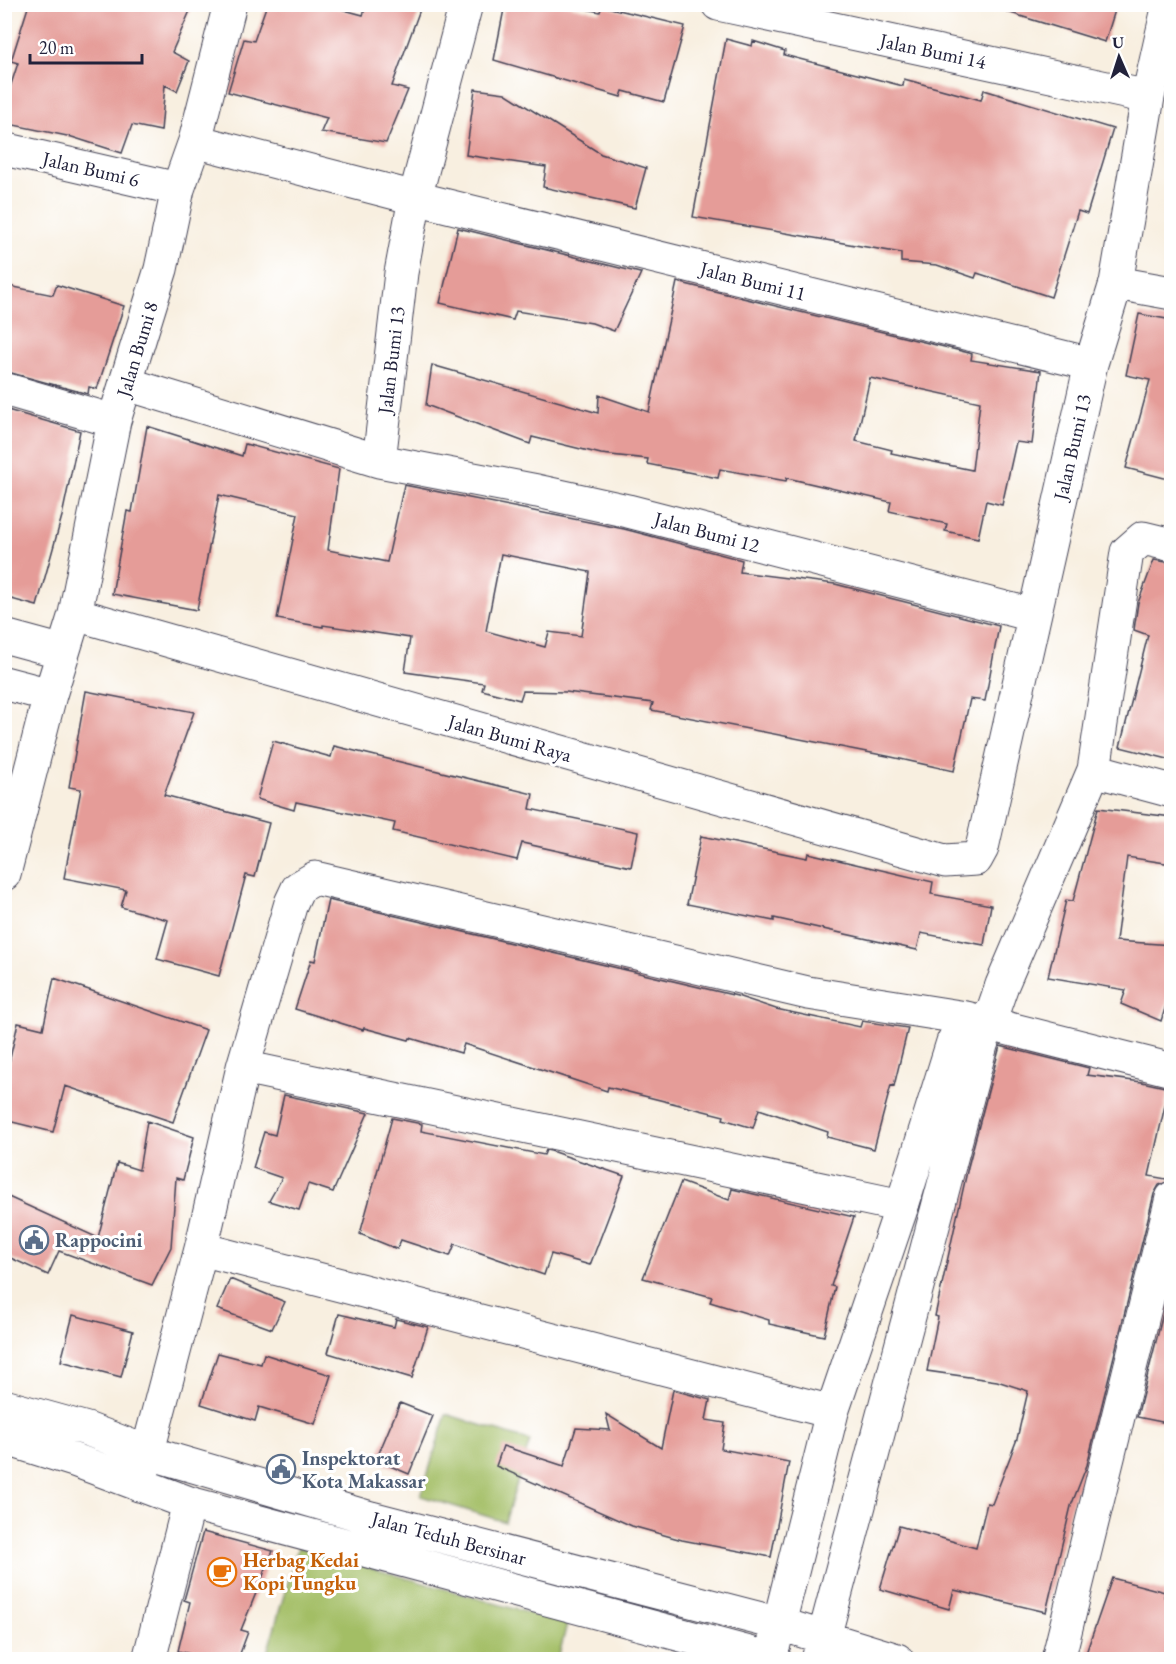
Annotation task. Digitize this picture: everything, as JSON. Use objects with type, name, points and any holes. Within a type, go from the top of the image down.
[{"type":"street","name":"Jalan Bumi 8","points":[[4,874],[50,695],[75,614],[114,422],[161,269],[178,189],[195,141],[230,4]]},
{"type":"street","name":"Jalan Bumi 13","points":[[379,461],[401,273],[415,198],[466,4]]},
{"type":"street","name":"Jalan Bumi 14","points":[[718,4],[1148,97]]},
{"type":"street","name":"Jalan Bumi 13","points":[[945,861],[976,858],[982,848],[1091,364],[1116,283],[1148,97],[1169,4]]},
{"type":"street","name":"Jalan Bumi 11","points":[[195,141],[415,198],[1091,364]]},
{"type":"street","name":"Jalan Bumi 6","points":[[4,149],[178,189]]},
{"type":"street","points":[[1116,283],[1172,293]]},
{"type":"street","points":[[127,384],[379,461]]},
{"type":"street","points":[[4,389],[114,422]]},
{"type":"street","name":"Jalan Bumi 12","points":[[379,461],[628,511],[1033,615]]},
{"type":"street","points":[[820,1648],[977,1021],[1094,770],[1127,552],[1143,538],[1172,545]]},
{"type":"street","name":"Jalan Bumi Raya","points":[[75,614],[945,861]]},
{"type":"street","points":[[4,636],[63,652]]},
{"type":"street","points":[[4,683],[50,695]]},
{"type":"street","points":[[1094,770],[1172,791]]},
{"type":"street","points":[[139,1485],[201,1249],[243,1067],[291,903],[298,888],[315,878],[808,993],[977,1021],[1172,1070]]},
{"type":"street","points":[[771,1659],[832,1412],[903,1206],[953,1042],[977,1021]]},
{"type":"street","points":[[243,1067],[903,1206]]},
{"type":"street","points":[[1058,1659],[1172,1198]]},
{"type":"street","points":[[201,1249],[832,1412]]},
{"type":"street","name":"Jalan Teduh Bersinar","points":[[4,1406],[87,1429],[149,1453],[371,1518],[780,1624],[820,1648],[897,1659]]},
{"type":"street","name":"Jalan Teduh Bersinar","points":[[4,1438],[77,1461],[189,1503],[771,1659]]},
{"type":"street","points":[[148,1659],[189,1503]]},
{"type":"green space","points":[[446,1414],[530,1441],[505,1522],[421,1496]]},
{"type":"green space","points":[[298,1547],[567,1624],[558,1659],[265,1660]]},
{"type":"building","points":[[29,4],[193,4],[172,52],[189,61],[177,91],[165,85],[161,131],[132,125],[122,153],[72,137],[4,123],[4,106],[18,63],[11,61]]},
{"type":"building","points":[[267,4],[322,4],[363,15],[367,4],[422,4],[392,86],[408,90],[386,143],[321,132],[327,118],[228,92],[244,39],[254,41]]},
{"type":"building","points":[[505,4],[561,4],[600,12],[602,6],[685,26],[664,102],[623,91],[621,97],[494,60]]},
{"type":"building","points":[[1008,4],[1117,4],[1105,42],[1007,12]]},
{"type":"building","points":[[726,39],[752,46],[753,41],[785,51],[784,55],[903,86],[904,79],[981,100],[984,90],[1113,129],[1087,214],[1078,211],[1051,297],[977,273],[975,278],[937,265],[901,262],[901,253],[693,217]]},
{"type":"building","points":[[475,89],[505,93],[601,154],[646,168],[635,208],[543,187],[546,167],[466,155]]},
{"type":"building","points":[[458,228],[641,273],[614,331],[592,323],[516,311],[513,320],[440,303]]},
{"type":"building","points":[[677,282],[969,353],[972,354],[971,360],[1041,371],[1032,444],[1016,442],[1002,505],[986,501],[978,538],[945,531],[947,524],[889,511],[891,502],[787,478],[786,481],[720,469],[718,478],[647,464],[648,459],[601,454],[532,437],[530,444],[426,405],[432,365],[598,413],[599,395],[649,412]],"holes":[[[870,378],[980,402],[972,470],[891,453],[892,450],[856,441]]]},
{"type":"building","points":[[4,285],[53,295],[57,285],[124,306],[97,389],[89,387],[88,394],[4,371]]},
{"type":"building","points":[[1139,314],[1172,320],[1172,480],[1126,468],[1150,380],[1126,375]]},
{"type":"building","points":[[4,409],[80,431],[62,516],[37,606],[4,597]]},
{"type":"building","points":[[147,426],[242,456],[245,444],[339,469],[328,550],[387,562],[404,485],[624,529],[742,560],[740,572],[835,584],[999,626],[985,701],[970,699],[954,771],[651,710],[653,703],[566,692],[523,691],[520,700],[482,690],[484,683],[405,672],[410,638],[277,619],[298,514],[219,495],[197,610],[112,594],[127,511],[132,512]],"holes":[[[501,554],[590,572],[581,636],[549,632],[545,647],[486,631]]]},
{"type":"building","points":[[1154,560],[1172,563],[1172,760],[1120,747],[1148,635],[1134,630],[1138,603]]},
{"type":"building","points":[[86,691],[194,712],[164,795],[269,823],[255,877],[246,875],[219,976],[157,959],[168,920],[121,907],[126,890],[64,878],[81,789],[69,787]]},
{"type":"building","points":[[273,741],[331,757],[334,746],[533,794],[530,809],[638,832],[631,867],[522,843],[517,860],[393,831],[395,823],[296,802],[294,810],[257,799]]},
{"type":"building","points":[[1098,808],[1172,817],[1172,864],[1127,857],[1116,941],[1172,945],[1172,987],[1161,1021],[1121,1004],[1126,990],[1048,977],[1066,900],[1073,901]]},
{"type":"building","points":[[701,836],[807,858],[808,853],[933,882],[931,894],[991,905],[984,945],[921,933],[917,950],[774,918],[774,921],[687,904]]},
{"type":"building","points":[[328,900],[737,996],[776,1009],[860,1027],[862,1021],[908,1028],[894,1086],[891,1085],[874,1149],[827,1137],[828,1132],[759,1109],[753,1128],[723,1119],[724,1116],[608,1087],[607,1091],[464,1044],[461,1053],[410,1038],[409,1040],[364,1028],[363,1030],[295,1009],[311,960],[315,961]]},
{"type":"building","points":[[54,978],[206,1030],[173,1122],[65,1086],[53,1132],[4,1120],[4,1085],[18,1023],[43,1029]]},
{"type":"building","points":[[1000,1046],[1089,1068],[1087,1075],[1169,1088],[1149,1176],[1172,1180],[1159,1185],[1154,1194],[1087,1465],[1071,1506],[1046,1612],[954,1590],[949,1609],[880,1589],[899,1526],[976,1548],[987,1503],[992,1504],[1017,1439],[1028,1391],[997,1381],[927,1371],[938,1317],[935,1316],[968,1167]]},
{"type":"building","points":[[284,1095],[368,1113],[333,1192],[308,1184],[299,1210],[269,1201],[282,1178],[253,1168],[264,1132],[275,1135]]},
{"type":"building","points":[[392,1118],[422,1124],[421,1131],[544,1155],[546,1150],[551,1151],[624,1176],[590,1265],[551,1254],[544,1275],[455,1244],[450,1256],[401,1240],[397,1249],[360,1234]]},
{"type":"building","points":[[147,1121],[194,1137],[183,1180],[176,1178],[171,1247],[152,1285],[59,1251],[48,1275],[4,1255],[4,1195],[98,1238],[117,1163],[139,1170]]},
{"type":"building","points":[[681,1182],[729,1200],[732,1189],[854,1217],[831,1286],[835,1287],[824,1336],[769,1324],[769,1320],[710,1302],[712,1297],[643,1278]]},
{"type":"building","points":[[1172,1278],[1172,1424],[1137,1417]]},
{"type":"building","points":[[230,1279],[285,1302],[272,1329],[217,1309]]},
{"type":"building","points":[[339,1314],[394,1327],[396,1319],[428,1327],[412,1378],[328,1353]]},
{"type":"building","points":[[73,1315],[133,1331],[121,1377],[61,1361]]},
{"type":"building","points":[[218,1353],[261,1364],[264,1354],[331,1375],[315,1424],[259,1407],[255,1421],[201,1404]]},
{"type":"building","points":[[673,1390],[710,1400],[706,1420],[725,1423],[721,1449],[789,1462],[771,1557],[682,1540],[632,1526],[496,1466],[503,1446],[564,1466],[576,1428],[610,1430],[606,1414],[661,1448]]},
{"type":"building","points":[[400,1403],[433,1416],[409,1474],[376,1460]]},
{"type":"building","points":[[203,1532],[273,1551],[241,1630],[248,1632],[238,1659],[212,1659],[178,1651],[190,1602],[184,1600]]},
{"type":"building","points":[[1112,1578],[1165,1592],[1164,1597],[1172,1599],[1172,1659],[1084,1659]]},
{"type":"place","name":"Rappocini","points":[[34,1240]]},
{"type":"place","name":"Inspektorat Kota Makassar","points":[[281,1469]]},
{"type":"place","name":"Herbag Kedai Kopi Tungku","points":[[222,1572]]}]
